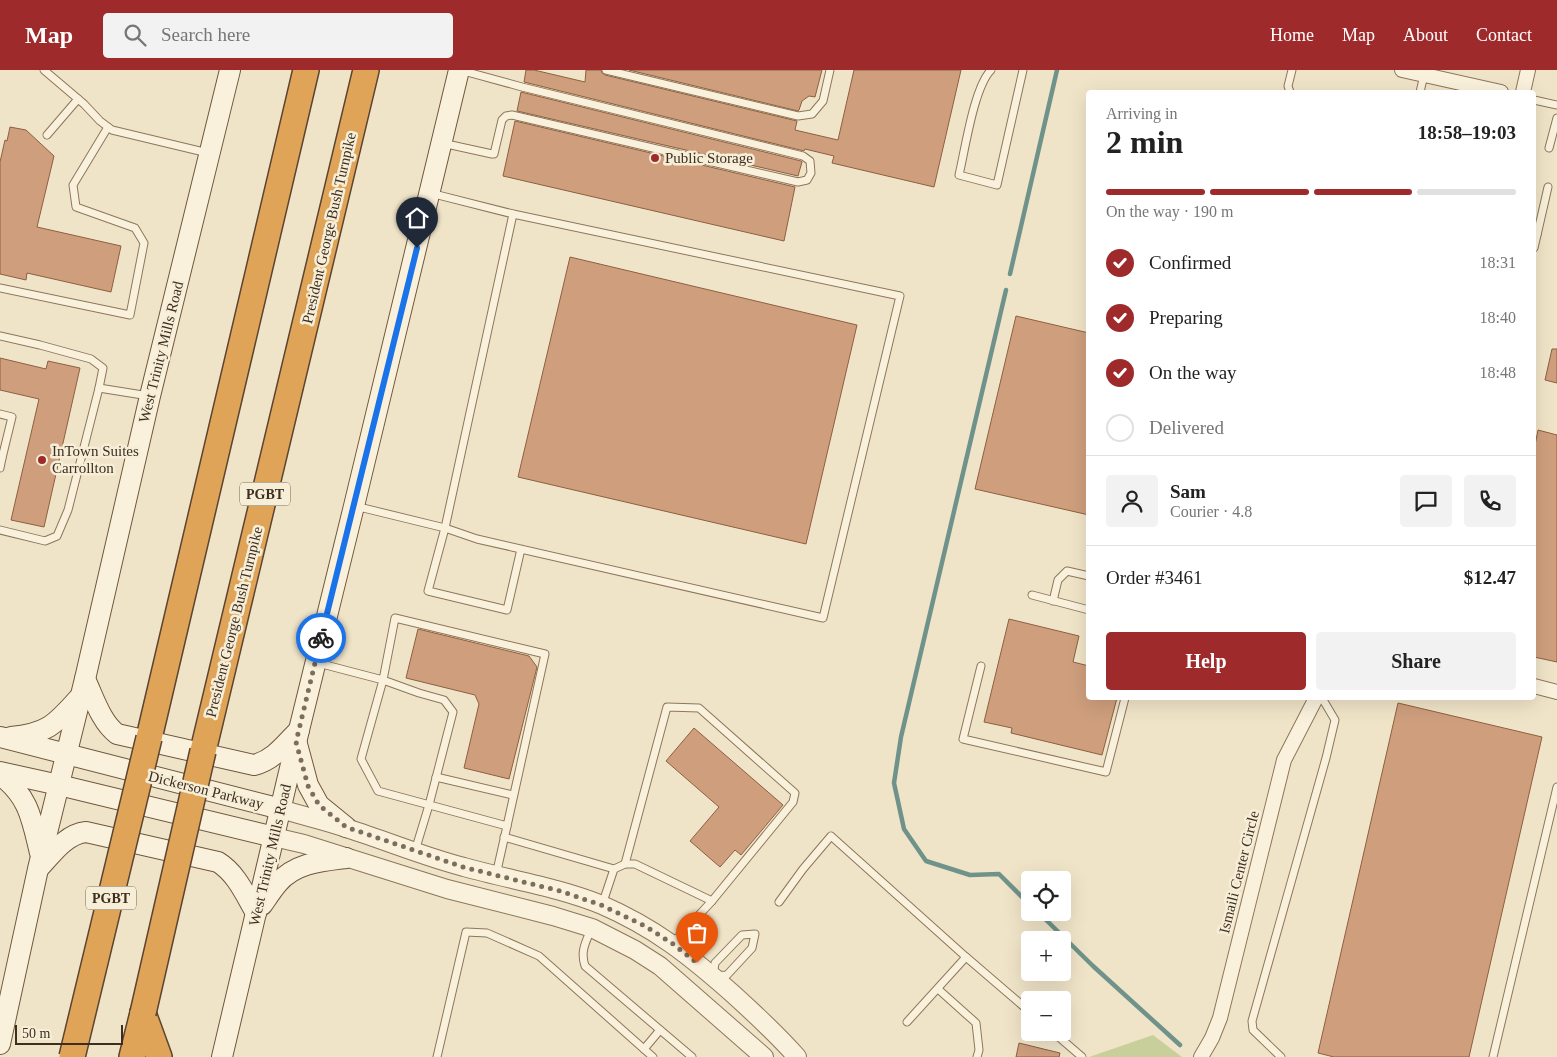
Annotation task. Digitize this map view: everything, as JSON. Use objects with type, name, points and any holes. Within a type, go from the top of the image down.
[{"type":"highway","name":"PGBT","points":[[72,1057],[306,70]]},
{"type":"highway","name":"President George Bush Turnpike","points":[[132,1057],[184,830],[366,70]]},
{"type":"highway","points":[[143,1013],[159,1057]]},
{"type":"main road","name":"West Trinity Mills Road","points":[[0,1044],[39,863],[83,688],[150,396],[230,70]]},
{"type":"main road","name":"West Trinity Mills Road","points":[[222,1057],[315,662],[459,70]]},
{"type":"main road","points":[[1,738],[26,736],[48,729],[60,720],[83,688],[110,729],[117,734],[254,765],[273,756],[298,736],[308,786],[319,805],[346,827]]},
{"type":"main road","name":"Dickerson Parkway","points":[[1,738],[281,809]]},
{"type":"main road","points":[[0,774],[24,798],[33,823],[39,863],[69,838],[78,833],[86,832],[218,862],[232,873],[256,913],[279,881],[301,866],[319,861],[346,858]]},
{"type":"main road","name":"Dickerson Parkway","points":[[0,774],[59,785],[274,837]]},
{"type":"street","points":[[1402,70],[1424,75],[1439,74],[1494,90]]},
{"type":"street","points":[[1523,90],[1528,70]]},
{"type":"street","points":[[1536,687],[1557,692]]},
{"type":"street","name":"Ismaili Center Circle","points":[[1201,1057],[1212,1038],[1220,1018],[1284,760],[1315,700]]},
{"type":"street","name":"Dickerson Parkway","points":[[281,809],[346,827],[463,867],[560,891],[601,905],[645,926],[673,944],[713,976],[781,1038],[797,1057]]},
{"type":"street","name":"Dickerson Parkway","points":[[274,837],[304,844],[447,889],[592,928],[635,950],[660,966],[764,1057]]},
{"type":"street","points":[[592,928],[601,905]]},
{"type":"street","points":[[660,966],[673,944]]},
{"type":"street","points":[[700,1000],[713,976]]},
{"type":"lane","points":[[44,70],[112,130],[210,154]]},
{"type":"lane","points":[[442,142],[494,154],[502,120],[506,116],[512,116],[798,182],[807,180],[811,173],[810,161],[803,156],[459,70]]},
{"type":"lane","points":[[606,70],[798,116],[812,114],[823,101],[830,70]]},
{"type":"lane","points":[[991,70],[985,76],[972,114],[959,175],[997,185],[1023,70]]},
{"type":"lane","points":[[1289,90],[1288,86],[1292,70]]},
{"type":"lane","points":[[1420,90],[1424,75]]},
{"type":"lane","points":[[48,135],[78,99]]},
{"type":"lane","points":[[1536,100],[1557,105]]},
{"type":"lane","points":[[1549,148],[1557,118]]},
{"type":"lane","points":[[0,288],[130,315],[144,243],[135,228],[76,207],[73,185],[108,127]]},
{"type":"lane","points":[[1536,231],[1548,187]]},
{"type":"lane","points":[[354,506],[445,528],[477,539],[823,618],[900,296],[513,214],[430,193]]},
{"type":"lane","points":[[513,214],[445,528],[428,591],[507,610],[521,549]]},
{"type":"lane","points":[[0,336],[91,359],[103,368],[68,510],[58,536],[44,542],[0,530]]},
{"type":"lane","points":[[99,388],[150,396]]},
{"type":"lane","points":[[0,414],[12,416],[0,468]]},
{"type":"lane","points":[[1053,601],[1058,580],[1068,571],[1086,575]]},
{"type":"lane","points":[[1032,595],[1086,609]]},
{"type":"lane","points":[[496,875],[507,826],[513,795],[544,654],[395,618],[382,680],[361,759],[378,792],[507,826]]},
{"type":"lane","points":[[315,662],[382,680],[444,700],[453,712],[415,851]]},
{"type":"lane","points":[[981,666],[963,738],[1106,772],[1124,700]]},
{"type":"lane","points":[[1281,1057],[1253,1030],[1252,1021],[1335,720],[1323,700]]},
{"type":"lane","points":[[625,864],[667,707],[699,708],[795,794],[794,802],[712,901],[673,944]]},
{"type":"lane","points":[[436,777],[513,795]]},
{"type":"lane","points":[[1493,1057],[1557,787]]},
{"type":"lane","points":[[779,902],[831,836],[1021,1004]]},
{"type":"lane","points":[[504,837],[614,869],[625,864],[636,864],[712,901]]},
{"type":"lane","points":[[601,905],[614,869]]},
{"type":"lane","points":[[592,928],[582,956],[585,966],[692,1057]]},
{"type":"lane","points":[[437,1057],[466,932],[487,933],[539,956],[653,1057]]},
{"type":"lane","points":[[755,934],[752,948],[727,975],[713,976],[715,963],[742,935],[755,934]]},
{"type":"lane","points":[[907,1022],[966,957]]},
{"type":"lane","points":[[938,989],[976,1023],[979,1050],[977,1057]]},
{"type":"lane","points":[[644,1049],[660,1030]]},
{"type":"lane","points":[[1064,1041],[1082,1057]]},
{"type":"green space","points":[[1153,1035],[1182,1057],[1089,1057]]},
{"type":"building","points":[[526,70],[534,70],[585,82],[586,70],[601,70],[605,75],[797,121],[795,130],[838,140],[854,70],[961,70],[934,187],[832,163],[834,156],[805,149],[804,151],[524,82]]},
{"type":"building","points":[[629,70],[822,70],[815,97],[809,96],[802,101],[798,111]]},
{"type":"building","points":[[521,92],[802,162],[798,176],[517,111]]},
{"type":"building","points":[[515,121],[795,187],[784,241],[503,176]]},
{"type":"building","points":[[10,127],[26,130],[54,156],[37,227],[121,246],[111,292],[27,273],[26,280],[0,274],[0,162]]},
{"type":"building","points":[[570,257],[857,325],[806,544],[518,477]]},
{"type":"building","points":[[1016,316],[1086,332],[1086,514],[975,489]]},
{"type":"building","points":[[1552,349],[1557,349],[1557,383],[1545,380]]},
{"type":"building","name":"InTown Suites Carrollton","points":[[0,358],[46,369],[48,361],[80,368],[44,527],[11,520],[39,399],[0,390]]},
{"type":"building","points":[[1538,430],[1557,435],[1557,662],[1536,657],[1536,440]]},
{"type":"building","points":[[1009,619],[1079,636],[1073,662],[1086,665],[1086,700],[1116,700],[1102,755],[1011,733],[1012,728],[984,722]]},
{"type":"building","points":[[418,629],[529,656],[537,667],[509,779],[464,768],[479,704],[475,695],[406,678]]},
{"type":"building","points":[[1398,703],[1542,737],[1469,1057],[1334,1057],[1318,1053]]},
{"type":"building","points":[[694,728],[783,805],[741,855],[735,850],[720,867],[690,841],[719,807],[666,761]]},
{"type":"building","points":[[1019,1043],[1060,1053],[1059,1057],[1016,1057]]},
{"type":"waterway","points":[[1010,274],[1057,70]]},
{"type":"waterway","points":[[1006,290],[901,737],[894,783],[904,829],[926,861],[970,875],[999,874],[1021,896]]},
{"type":"waterway","points":[[1047,921],[1093,966],[1180,1045]]},
{"type":"way so far","points":[[321,638],[296,742],[308,786],[319,805],[346,827],[463,867],[560,891],[601,905],[645,926],[673,944],[697,963]]},
{"type":"place","name":"Public Storage","points":[[655,158]]},
{"type":"place","name":"InTown Suites Carrollton","points":[[42,460]]},
{"type":"route","points":[[321,638],[417,248]]}]
